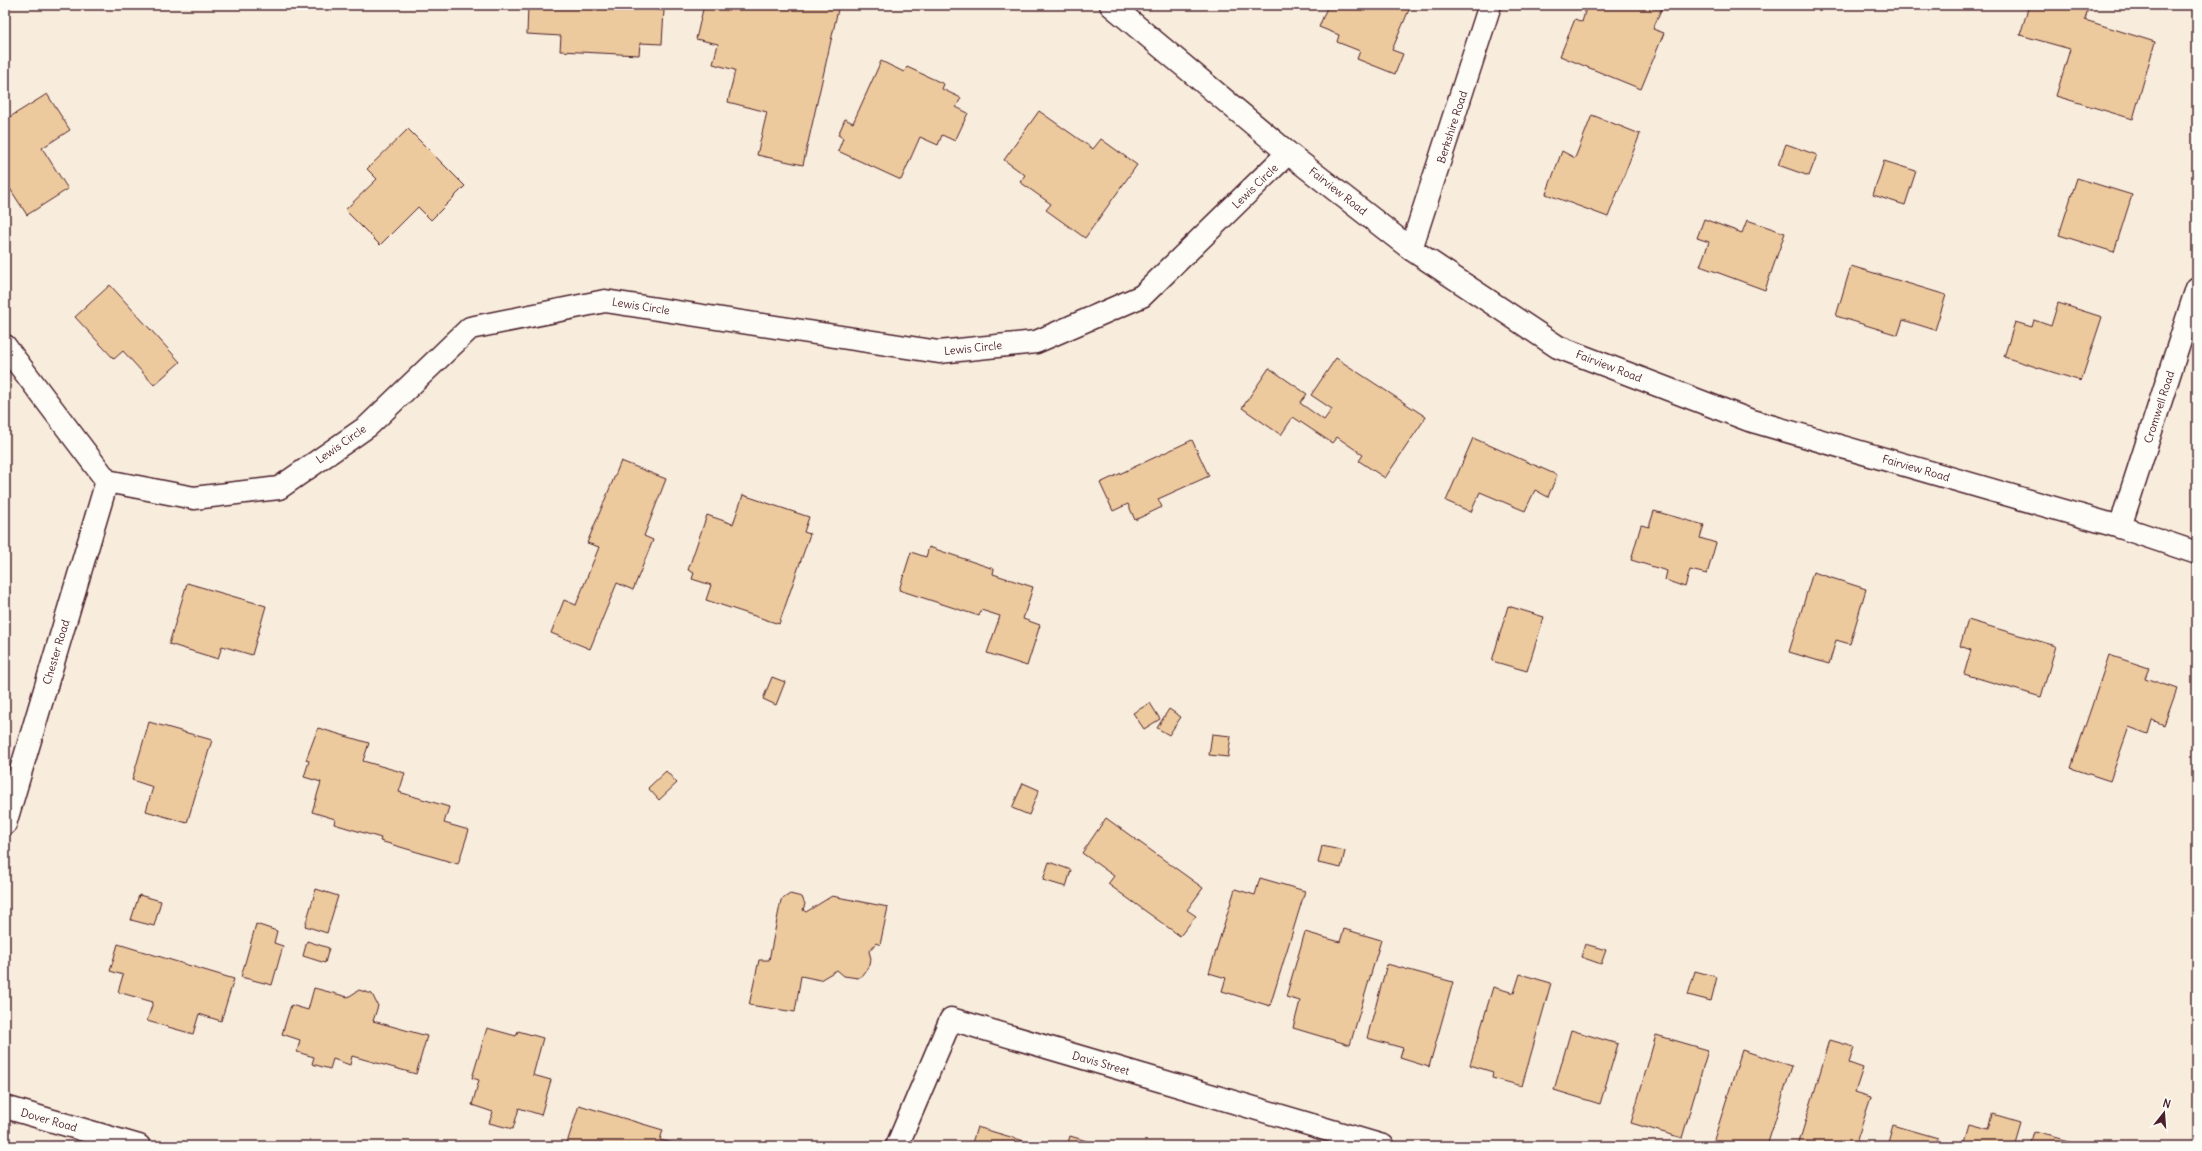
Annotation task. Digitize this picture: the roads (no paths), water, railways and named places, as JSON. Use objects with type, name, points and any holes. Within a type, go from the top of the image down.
[{"type":"street","name":"Fairview Road","points":[[1111,5],[1288,153],[1412,249],[1558,346],[1749,420],[2120,527],[2197,553]]},
{"type":"street","name":"Berkshire Road","points":[[1412,249],[1490,5]]},
{"type":"street","name":"Lewis Circle","points":[[107,481],[194,498],[279,488],[368,426],[470,328],[605,300],[939,352],[1036,342],[1142,296],[1288,153]]},
{"type":"street","name":"Cromwell Road","points":[[2120,527],[2197,288]]},
{"type":"street","points":[[5,346],[107,481]]},
{"type":"street","name":"Chester Road","points":[[5,824],[107,481]]},
{"type":"street","name":"Davis Street","points":[[897,1146],[951,1019],[1382,1146]]},
{"type":"street","name":"Dover Road","points":[[5,1107],[139,1146]]}]
